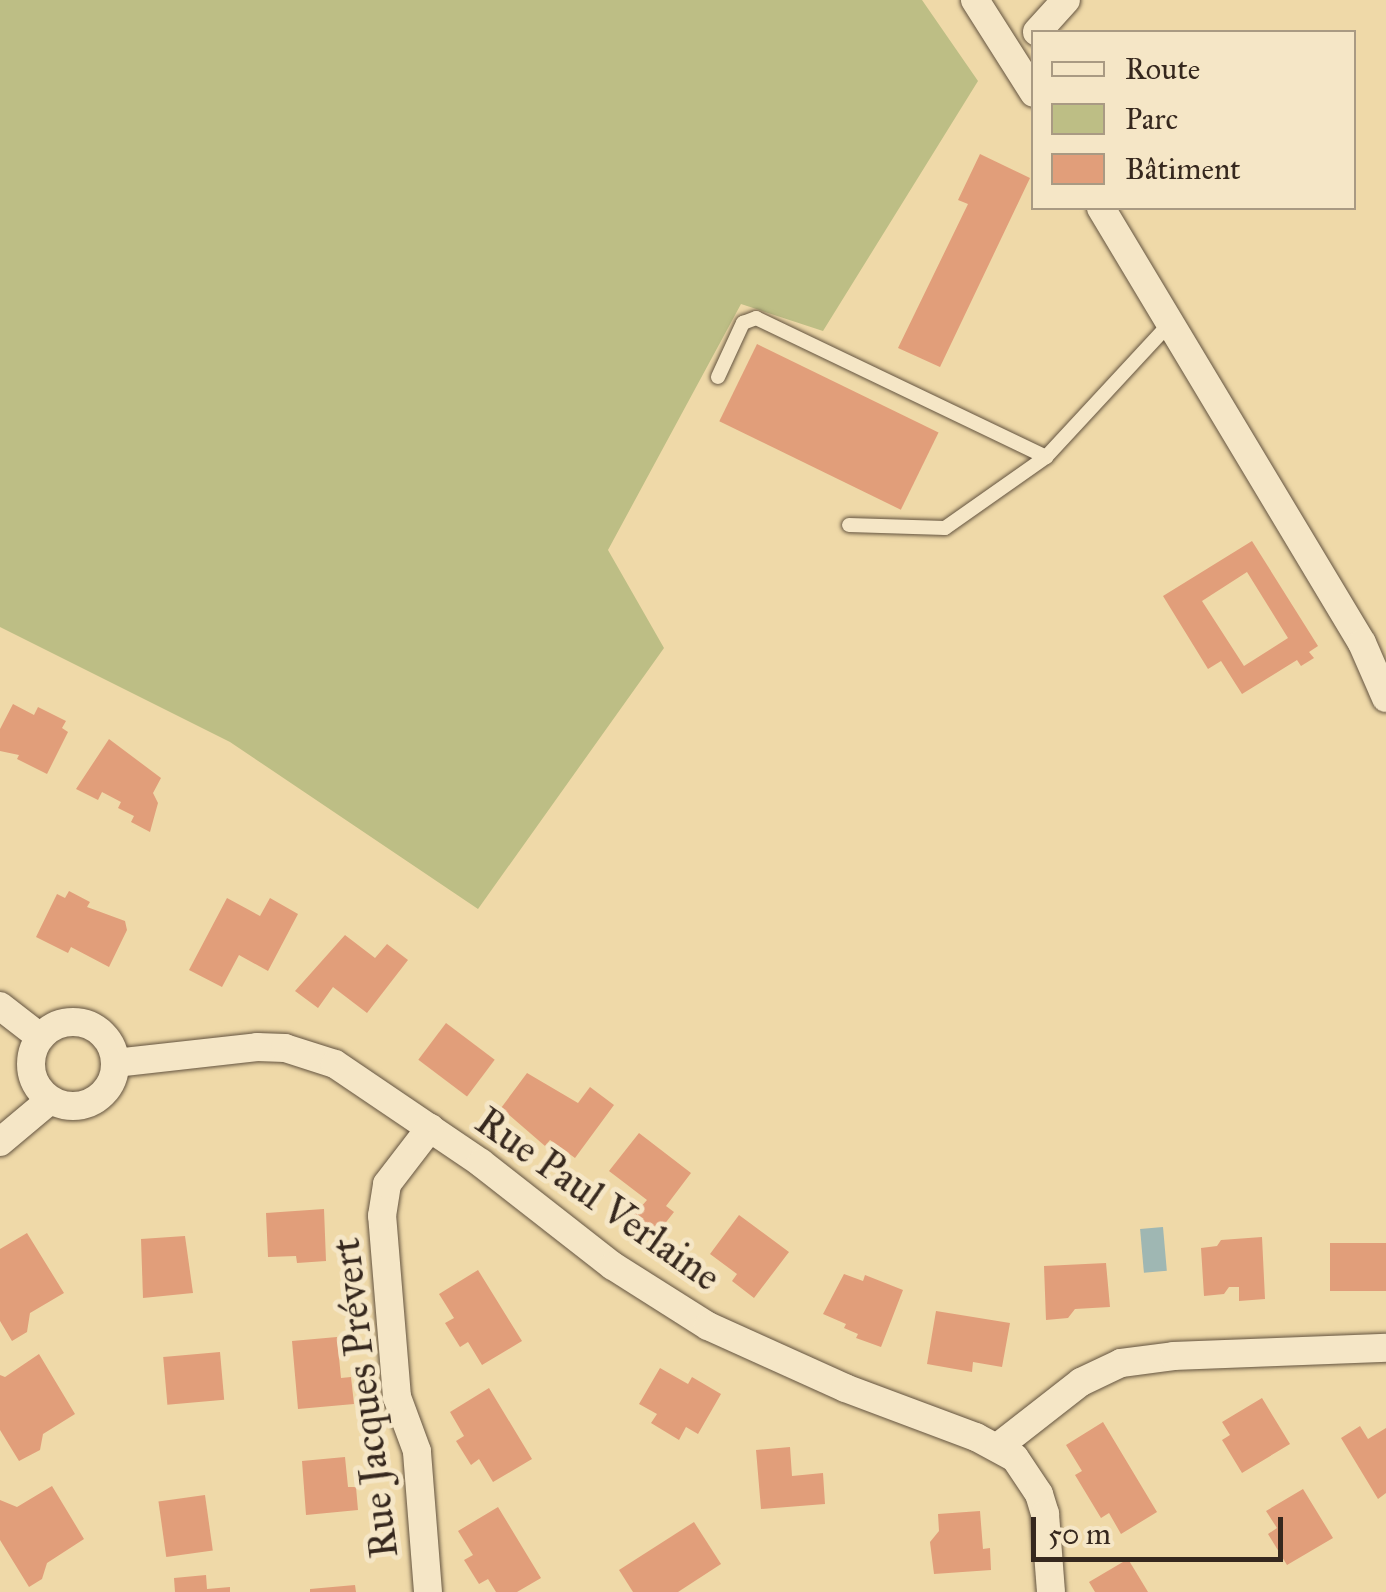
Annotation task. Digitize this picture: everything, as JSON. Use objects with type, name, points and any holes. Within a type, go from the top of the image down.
[{"type":"street","points":[[975,0],[1031,88]]},
{"type":"street","points":[[1039,30],[1066,0]]},
{"type":"street","points":[[1013,59],[1031,39]]},
{"type":"street","points":[[1101,210],[1353,628],[1386,698]]},
{"type":"street","points":[[0,1006],[40,1037]]},
{"type":"street","points":[[61,1024],[86,1024],[106,1039],[115,1063],[110,1085],[94,1101],[72,1106],[50,1100],[31,1071],[40,1037],[61,1024]]},
{"type":"street","points":[[115,1063],[285,1048],[336,1064],[430,1128]]},
{"type":"street","points":[[0,1142],[50,1100]]},
{"type":"street","name":"Rue Paul Verlaine","points":[[430,1128],[613,1266],[708,1326],[829,1381],[999,1446],[1015,1458],[1039,1494],[1051,1592]]},
{"type":"street","name":"Rue Jacques Prévert","points":[[428,1592],[418,1451],[397,1397],[382,1216],[387,1184],[430,1128]]},
{"type":"street","points":[[999,1446],[1081,1382],[1121,1363],[1174,1356],[1386,1348]]},
{"type":"lane","points":[[718,377],[743,323],[756,318],[1046,458]]},
{"type":"lane","points":[[849,525],[945,528],[1046,458],[1169,324]]},
{"type":"green space","points":[[0,0],[922,0],[978,81],[823,331],[741,304],[608,550],[664,648],[478,909],[230,742],[0,627]]},
{"type":"water","points":[[1163,1227],[1167,1271],[1144,1273],[1140,1229]]},
{"type":"building","points":[[980,154],[1030,178],[940,367],[898,348],[968,204],[958,200]]},
{"type":"building","points":[[757,344],[939,433],[901,510],[719,421]]},
{"type":"building","points":[[1252,541],[1318,646],[1309,652],[1314,658],[1301,666],[1297,660],[1242,694],[1221,661],[1208,669],[1163,596]],"holes":[[[1247,572],[1288,638],[1244,666],[1202,601]]]},
{"type":"building","points":[[13,704],[34,715],[38,707],[66,721],[62,728],[68,732],[47,774],[17,759],[19,755],[0,751],[0,729]]},
{"type":"building","points":[[109,739],[161,778],[153,793],[158,803],[150,832],[131,822],[134,816],[118,808],[121,802],[102,792],[98,800],[76,789]]},
{"type":"building","points":[[69,891],[90,902],[87,907],[125,921],[127,930],[109,967],[71,947],[68,953],[36,937],[57,894],[65,898]]},
{"type":"building","points":[[227,898],[260,916],[270,898],[298,914],[268,971],[239,955],[222,987],[189,970]]},
{"type":"building","points":[[345,935],[375,958],[387,944],[408,960],[367,1013],[333,987],[318,1008],[295,991]]},
{"type":"building","points":[[446,1023],[495,1060],[467,1096],[418,1060]]},
{"type":"building","points":[[527,1073],[578,1103],[590,1087],[614,1105],[575,1158],[550,1140],[545,1146],[501,1108]]},
{"type":"building","points":[[639,1133],[691,1173],[666,1206],[674,1212],[656,1235],[632,1217],[647,1200],[609,1171]]},
{"type":"building","points":[[324,1209],[326,1261],[297,1263],[296,1256],[268,1257],[266,1213]]},
{"type":"building","points":[[739,1215],[789,1252],[754,1298],[732,1281],[737,1274],[710,1254]]},
{"type":"building","points":[[27,1233],[64,1293],[30,1313],[27,1332],[12,1341],[0,1321],[0,1249]]},
{"type":"building","points":[[185,1236],[193,1293],[143,1298],[141,1239]]},
{"type":"building","points":[[1262,1237],[1265,1299],[1239,1301],[1239,1287],[1229,1287],[1224,1294],[1204,1296],[1201,1248],[1217,1246],[1221,1240]]},
{"type":"building","points":[[1330,1243],[1386,1243],[1386,1291],[1330,1291]]},
{"type":"building","points":[[1106,1263],[1110,1307],[1075,1309],[1068,1318],[1046,1320],[1044,1266]]},
{"type":"building","points":[[478,1270],[522,1341],[482,1365],[468,1342],[460,1347],[445,1323],[454,1318],[439,1294]]},
{"type":"building","points":[[844,1274],[863,1281],[865,1275],[903,1290],[881,1347],[856,1338],[858,1334],[844,1328],[846,1324],[823,1314]]},
{"type":"building","points":[[936,1311],[1010,1323],[1002,1367],[973,1362],[972,1372],[927,1364]]},
{"type":"building","points":[[337,1337],[341,1378],[351,1377],[354,1404],[298,1409],[292,1341]]},
{"type":"building","points":[[220,1352],[224,1400],[167,1405],[163,1357]]},
{"type":"building","points":[[39,1354],[75,1414],[43,1434],[40,1450],[19,1461],[0,1430],[0,1375],[5,1377]]},
{"type":"building","points":[[660,1368],[688,1384],[692,1377],[721,1394],[698,1434],[686,1427],[679,1440],[651,1423],[657,1414],[639,1404]]},
{"type":"building","points":[[489,1388],[532,1459],[493,1482],[479,1459],[471,1465],[456,1441],[464,1436],[450,1412]]},
{"type":"building","points":[[1262,1398],[1290,1444],[1242,1473],[1222,1440],[1230,1435],[1222,1422]]},
{"type":"building","points":[[1103,1422],[1157,1512],[1121,1534],[1109,1513],[1101,1518],[1075,1475],[1082,1471],[1066,1445]]},
{"type":"building","points":[[1360,1426],[1368,1439],[1386,1428],[1386,1493],[1378,1499],[1341,1438]]},
{"type":"building","points":[[790,1447],[792,1476],[823,1473],[825,1504],[761,1509],[756,1450]]},
{"type":"building","points":[[345,1457],[348,1487],[356,1487],[358,1510],[306,1515],[302,1461]]},
{"type":"building","points":[[52,1486],[84,1539],[47,1563],[42,1579],[29,1587],[0,1540],[0,1500],[17,1507]]},
{"type":"building","points":[[1303,1489],[1333,1538],[1287,1565],[1268,1534],[1277,1528],[1266,1511]]},
{"type":"building","points":[[205,1495],[213,1550],[166,1557],[158,1502]]},
{"type":"building","points":[[498,1507],[541,1578],[517,1592],[496,1592],[488,1579],[479,1584],[464,1560],[473,1555],[458,1531]]},
{"type":"building","points":[[980,1511],[983,1549],[990,1548],[991,1570],[934,1574],[930,1542],[939,1531],[938,1514]]},
{"type":"building","points":[[694,1522],[721,1564],[678,1592],[633,1592],[619,1570]]},
{"type":"building","points":[[1128,1559],[1148,1592],[1095,1592],[1089,1582]]},
{"type":"building","points":[[206,1575],[207,1589],[230,1587],[230,1592],[175,1592],[174,1578]]},
{"type":"building","points":[[355,1585],[356,1592],[310,1592],[310,1589]]}]
